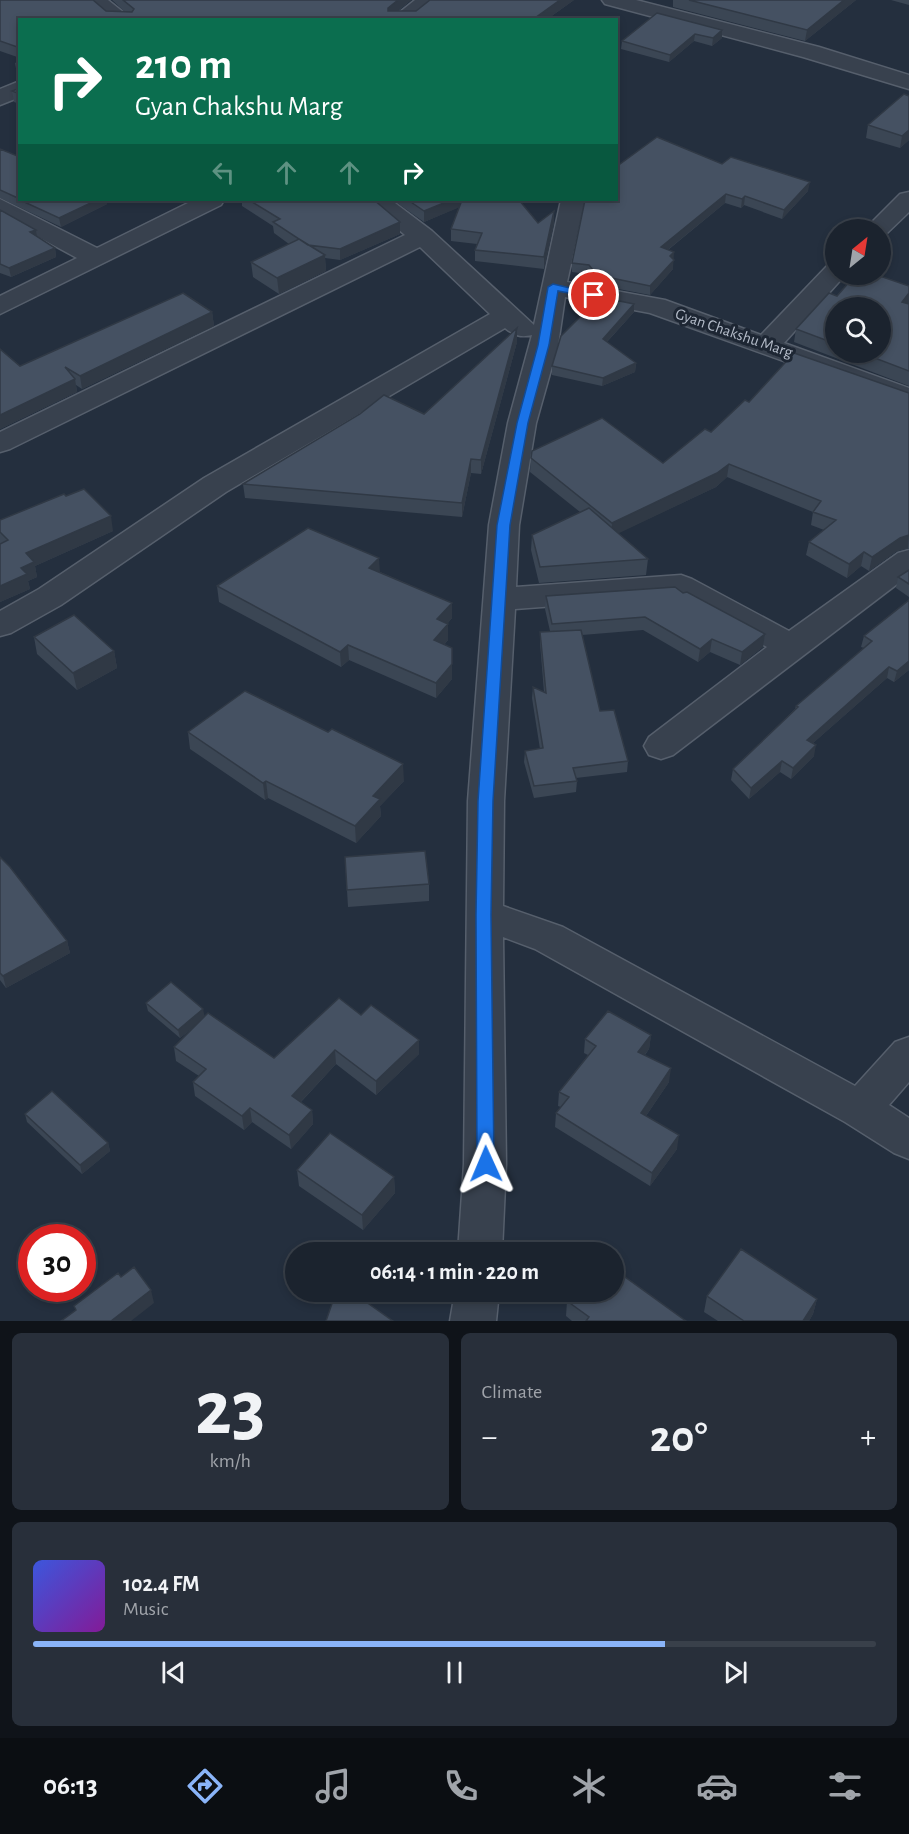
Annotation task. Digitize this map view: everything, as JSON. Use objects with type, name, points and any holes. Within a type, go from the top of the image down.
[{"type":"street","points":[[403,18],[429,0]]},
{"type":"street","points":[[608,18],[612,0],[811,52],[909,82]]},
{"type":"street","points":[[0,98],[18,89]]},
{"type":"street","points":[[888,219],[909,199]]},
{"type":"street","points":[[0,306],[210,201]]},
{"type":"street","points":[[377,201],[423,236],[506,316],[544,345]]},
{"type":"street","points":[[481,1242],[486,1164],[483,915],[486,801],[504,525],[522,423],[544,345],[553,287],[573,201]]},
{"type":"street","points":[[0,206],[97,258]]},
{"type":"street","points":[[0,443],[423,236]]},
{"type":"street","points":[[767,345],[825,283]]},
{"type":"street","name":"Gyan Chakshu Marg","points":[[553,287],[656,306],[909,398]]},
{"type":"street","points":[[0,625],[50,597],[215,486],[506,316]]},
{"type":"street","points":[[661,746],[791,646],[909,560]]},
{"type":"street","points":[[500,599],[681,586],[791,646]]},
{"type":"street","points":[[483,915],[549,938],[860,1109],[909,1140]]},
{"type":"street","points":[[860,1109],[909,1054]]},
{"type":"street","points":[[473,1321],[476,1302]]},
{"type":"building","points":[[0,0],[93,0],[106,11],[132,12],[134,9],[123,0],[398,0],[388,8],[388,11],[416,11],[430,0],[560,0],[535,18],[18,18],[18,47],[0,41]]},
{"type":"building","points":[[689,0],[844,0],[807,30]]},
{"type":"building","points":[[657,13],[722,30],[713,38],[695,34],[670,55],[622,41]]},
{"type":"building","points":[[904,94],[909,96],[909,130],[902,136],[868,125]]},
{"type":"building","points":[[657,137],[722,164],[731,157],[810,182],[784,210],[745,196],[742,199],[726,194],[661,247],[674,252],[670,256],[674,260],[650,286],[597,275],[589,265],[572,263],[585,201],[618,201],[618,166]]},
{"type":"building","points":[[0,149],[18,156],[18,198],[0,190]]},
{"type":"building","points":[[22,201],[95,201],[59,218]]},
{"type":"building","points":[[251,201],[375,201],[400,222],[340,249],[308,245],[273,222],[280,219]]},
{"type":"building","points":[[409,201],[449,201],[424,211]]},
{"type":"building","points":[[462,201],[520,201],[538,223],[554,211],[544,257],[475,250],[482,233],[451,229]]},
{"type":"building","points":[[0,210],[36,230],[30,232],[55,248],[9,268],[0,264]]},
{"type":"building","points":[[299,239],[325,255],[277,278],[251,262]]},
{"type":"building","points":[[891,280],[909,286],[909,293],[902,302],[909,304],[909,371],[888,363],[891,363],[891,297],[825,297],[829,293],[837,296],[846,285],[891,285]]},
{"type":"building","points":[[183,293],[212,312],[80,376],[65,367],[75,379],[0,415],[0,349],[20,366]]},
{"type":"building","points":[[600,297],[634,304],[603,339],[636,363],[603,378],[552,366],[561,336]]},
{"type":"building","points":[[825,297],[825,340],[796,329]]},
{"type":"building","points":[[517,328],[481,460],[471,459],[462,503],[243,484],[360,414],[384,395],[424,414]]},
{"type":"building","points":[[794,353],[909,393],[909,535],[900,538],[872,557],[864,552],[849,564],[809,542],[836,520],[813,512],[821,501],[729,464],[717,473],[612,523],[531,458],[532,451],[602,418],[663,463],[705,429],[711,432],[745,400],[749,402]]},
{"type":"building","points":[[84,489],[111,516],[26,553],[34,562],[21,568],[27,574],[0,586],[0,544],[8,540],[0,532],[0,520],[64,494],[66,496]]},
{"type":"building","points":[[589,508],[648,559],[540,567],[532,535]]},
{"type":"building","points":[[308,528],[379,558],[369,568],[452,603],[437,619],[448,624],[434,640],[452,648],[452,664],[436,683],[348,645],[340,652],[217,586]]},
{"type":"building","points":[[909,570],[909,584],[898,577]]},
{"type":"building","points":[[675,587],[765,634],[742,652],[712,639],[700,649],[645,617],[552,624],[546,596]]},
{"type":"building","points":[[909,600],[909,661],[897,671],[889,667],[807,740],[816,745],[793,768],[782,761],[751,788],[733,769],[798,707],[796,706],[872,641],[864,636]]},
{"type":"building","points":[[74,615],[114,651],[73,673],[34,637]]},
{"type":"building","points":[[581,630],[600,711],[614,710],[628,761],[573,768],[577,781],[534,786],[525,751],[543,748],[533,687],[546,693],[540,632]]},
{"type":"building","points":[[245,691],[328,732],[332,729],[403,764],[373,796],[380,799],[355,826],[266,781],[263,783],[188,732]]},
{"type":"building","points":[[425,851],[429,884],[347,890],[345,857]]},
{"type":"building","points":[[0,857],[67,941],[3,976],[0,973]]},
{"type":"building","points":[[171,982],[203,1009],[178,1030],[146,1003]]},
{"type":"building","points":[[339,998],[361,1015],[371,1005],[419,1040],[376,1081],[335,1050],[292,1096],[312,1110],[289,1135],[250,1108],[242,1116],[193,1082],[206,1069],[174,1047],[208,1013],[274,1058]]},
{"type":"building","points":[[608,1011],[651,1035],[638,1052],[671,1068],[641,1113],[679,1135],[652,1173],[556,1113],[569,1097],[559,1092],[596,1046],[585,1039]]},
{"type":"building","points":[[52,1091],[108,1143],[80,1165],[25,1114]]},
{"type":"building","points":[[330,1133],[394,1177],[362,1215],[297,1170]]},
{"type":"building","points":[[741,1249],[817,1299],[803,1321],[744,1321],[707,1296]]},
{"type":"building","points":[[134,1267],[151,1290],[111,1321],[61,1321],[76,1310],[74,1306],[79,1302],[96,1302],[96,1290],[118,1273],[121,1277]]},
{"type":"building","points":[[624,1276],[686,1321],[586,1321],[589,1317],[568,1302],[624,1302]]},
{"type":"building","points":[[333,1302],[366,1302],[393,1321],[326,1321]]},
{"type":"route","points":[[486,1164],[483,915],[486,801],[504,525],[522,423],[544,345],[553,287],[594,295]]}]
